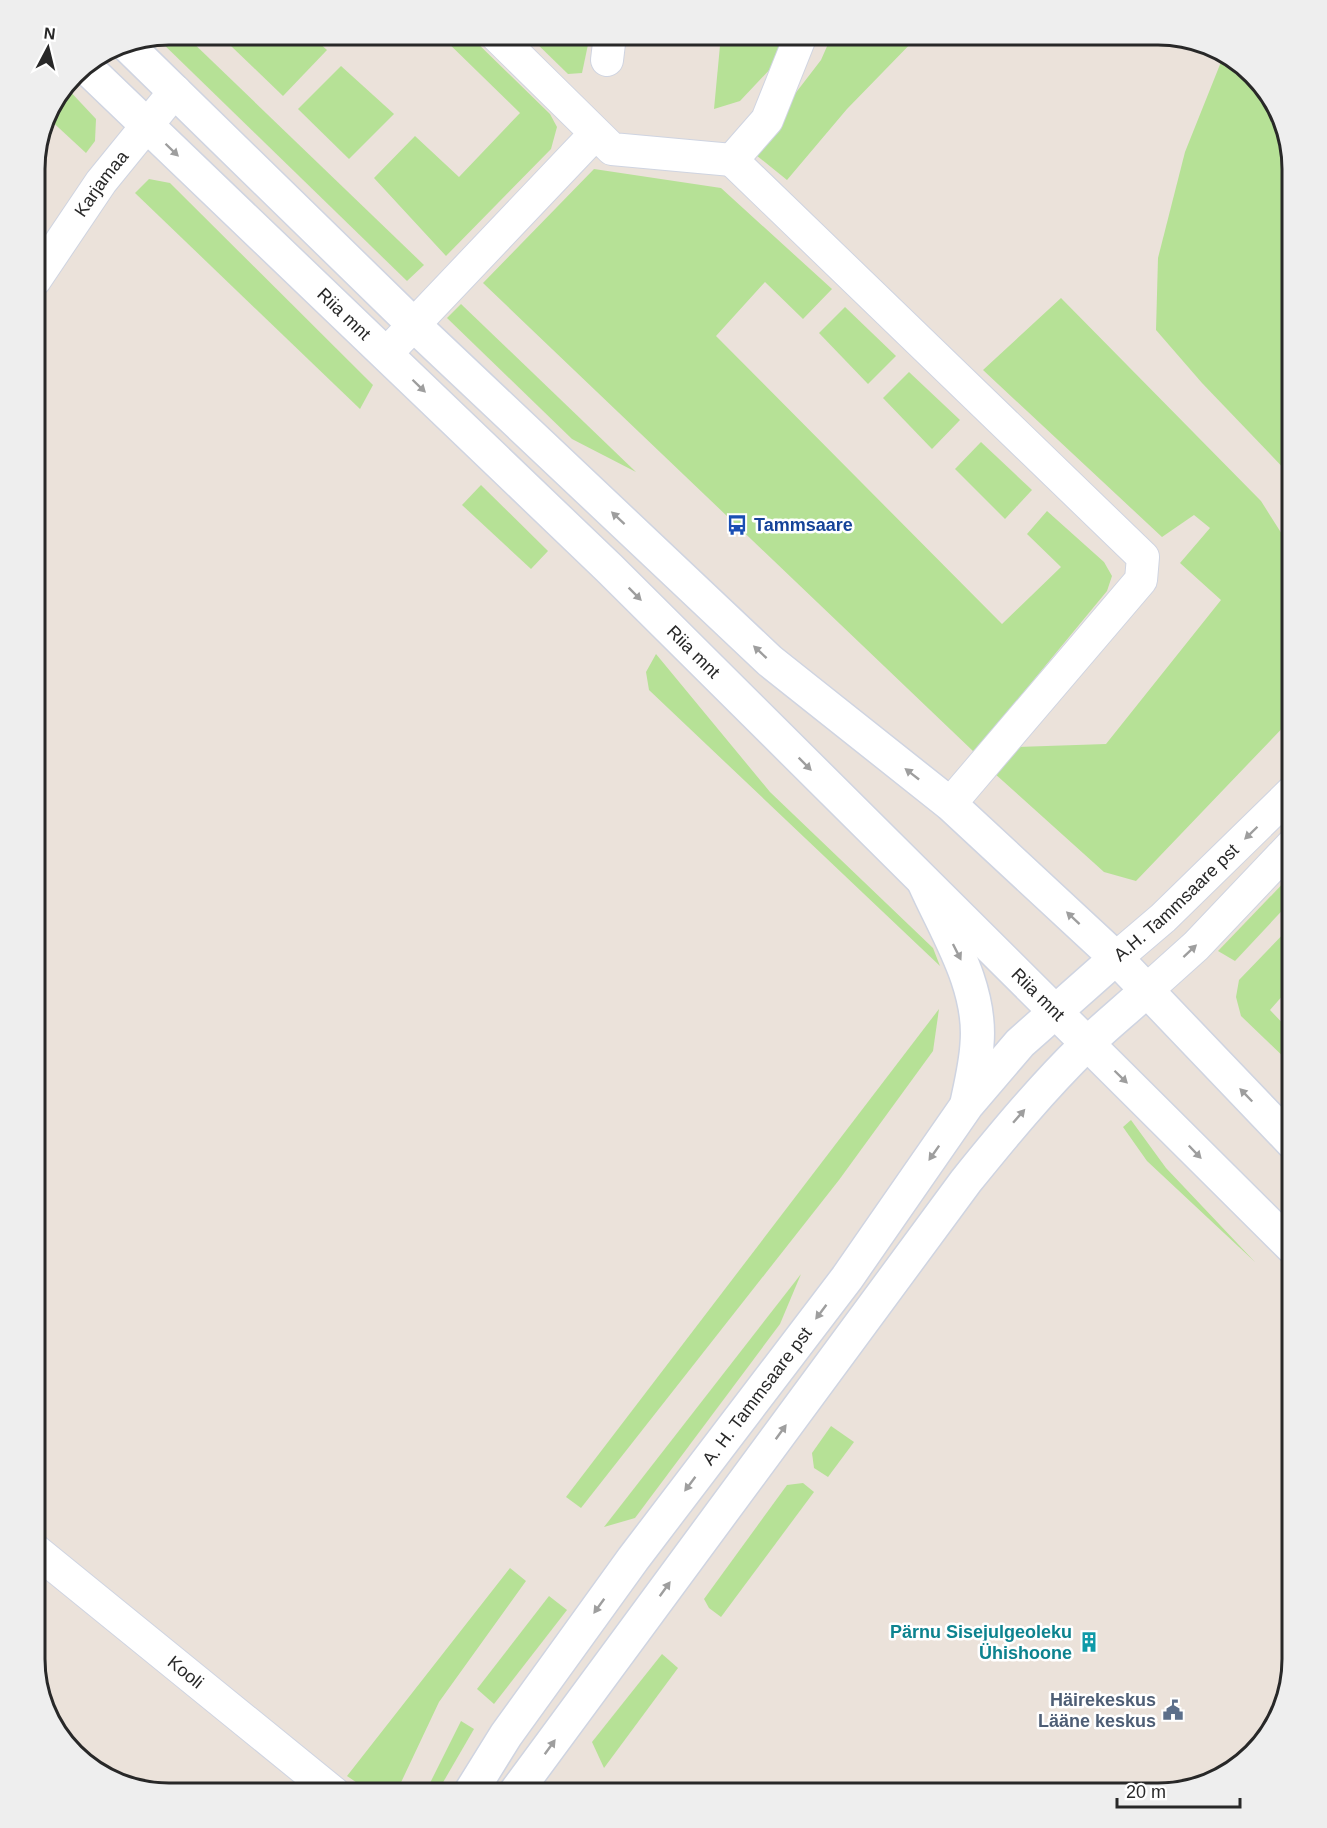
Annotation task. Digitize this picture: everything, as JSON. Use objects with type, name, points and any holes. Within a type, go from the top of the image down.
[{"type":"main road","points":[[133,51],[414,325],[770,661],[950,804],[1116,958],[1282,1131]]},
{"type":"main road","name":"Riia mnt","points":[[91,72],[609,568],[1057,1010],[1087,1044],[1282,1236]]},
{"type":"main road","points":[[923,880],[961,960],[976,1008],[978,1042],[967,1105]]},
{"type":"main road","name":"A.H. Tammsaare pst","points":[[1057,1010],[1116,958]]},
{"type":"main road","points":[[522,1783],[966,1181],[1020,1114],[1087,1044],[1147,990]]},
{"type":"main road","name":"A. H. Tammsaare pst","points":[[476,1783],[506,1735],[633,1559],[847,1278],[967,1105],[1020,1043],[1057,1010]]},
{"type":"street","points":[[506,45],[612,149],[732,160],[1143,557],[1141,580],[950,804]]},
{"type":"street","points":[[732,160],[768,120],[797,45]]},
{"type":"street","name":"Karjamaa","points":[[45,265],[101,182],[175,91]]},
{"type":"street","points":[[386,354],[595,134]]},
{"type":"street","name":"A.H. Tammsaare pst","points":[[1116,958],[1163,918],[1282,803]]},
{"type":"street","points":[[1147,990],[1196,946],[1282,856]]},
{"type":"street","name":"Kooli","points":[[45,1559],[322,1783]]},
{"type":"green space","points":[[165,45],[195,45],[424,265],[407,281]]},
{"type":"green space","points":[[321,45],[327,50],[283,96],[231,46]]},
{"type":"green space","points":[[450,45],[479,45],[550,114],[557,127],[551,149],[446,256],[374,178],[415,136],[459,177],[520,113]]},
{"type":"green space","points":[[538,45],[588,45],[582,73],[568,74]]},
{"type":"green space","points":[[720,45],[790,45],[788,50],[740,101],[714,109]]},
{"type":"green space","points":[[828,45],[909,45],[847,109],[787,180],[751,151],[821,60]]},
{"type":"green space","points":[[1221,62],[1246,81],[1256,93],[1273,121],[1281,153],[1282,467],[1202,383],[1156,330],[1158,258],[1185,152]]},
{"type":"green space","points":[[341,66],[394,114],[349,159],[298,109]]},
{"type":"green space","points":[[71,93],[96,119],[95,141],[86,153],[53,123]]},
{"type":"green space","points":[[594,169],[721,188],[832,289],[803,319],[765,282],[716,336],[1002,624],[1061,567],[1027,534],[1047,511],[1104,562],[1112,576],[1107,591],[974,752],[483,283]]},
{"type":"green space","points":[[149,179],[170,183],[373,385],[360,409],[135,193]]},
{"type":"green space","points":[[1061,298],[1261,501],[1282,534],[1282,728],[1136,881],[1104,872],[994,773],[1017,747],[1106,744],[1221,600],[1180,563],[1210,528],[1194,515],[1162,537],[983,370]]},
{"type":"green space","points":[[461,304],[636,472],[572,439],[447,318]]},
{"type":"green space","points":[[845,307],[896,356],[868,384],[819,333]]},
{"type":"green space","points":[[909,372],[960,420],[932,449],[883,398]]},
{"type":"green space","points":[[981,442],[1032,490],[1005,519],[955,469]]},
{"type":"green space","points":[[481,485],[548,551],[531,569],[462,505]]},
{"type":"green space","points":[[656,654],[770,792],[933,948],[940,966],[649,690],[646,672]]},
{"type":"green space","points":[[1282,884],[1282,911],[1235,961],[1218,951]]},
{"type":"green space","points":[[1282,935],[1282,996],[1270,1010],[1282,1023],[1282,1055],[1241,1016],[1236,997],[1239,980]]},
{"type":"green space","points":[[939,1009],[933,1051],[839,1180],[581,1508],[566,1497]]},
{"type":"green space","points":[[1131,1120],[1166,1168],[1255,1262],[1147,1161],[1123,1127]]},
{"type":"green space","points":[[801,1274],[780,1324],[635,1518],[604,1527]]},
{"type":"green space","points":[[831,1426],[854,1442],[828,1477],[814,1468],[812,1453]]},
{"type":"green space","points":[[803,1483],[814,1492],[721,1617],[709,1608],[704,1599],[787,1485]]},
{"type":"green space","points":[[510,1568],[526,1581],[439,1702],[401,1783],[357,1783],[347,1776]]},
{"type":"green space","points":[[549,1596],[567,1610],[494,1704],[477,1689]]},
{"type":"green space","points":[[662,1654],[678,1668],[604,1768],[592,1742]]},
{"type":"green space","points":[[461,1721],[474,1729],[443,1783],[430,1783]]},
{"type":"place","name":"Tammsaare","points":[[737,525]]},
{"type":"place","name":"Pärnu Sisejulgeoleku Ühishoone","points":[[1089,1642]]},
{"type":"place","name":"Häirekeskus Lääne keskus","points":[[1173,1710]]}]
